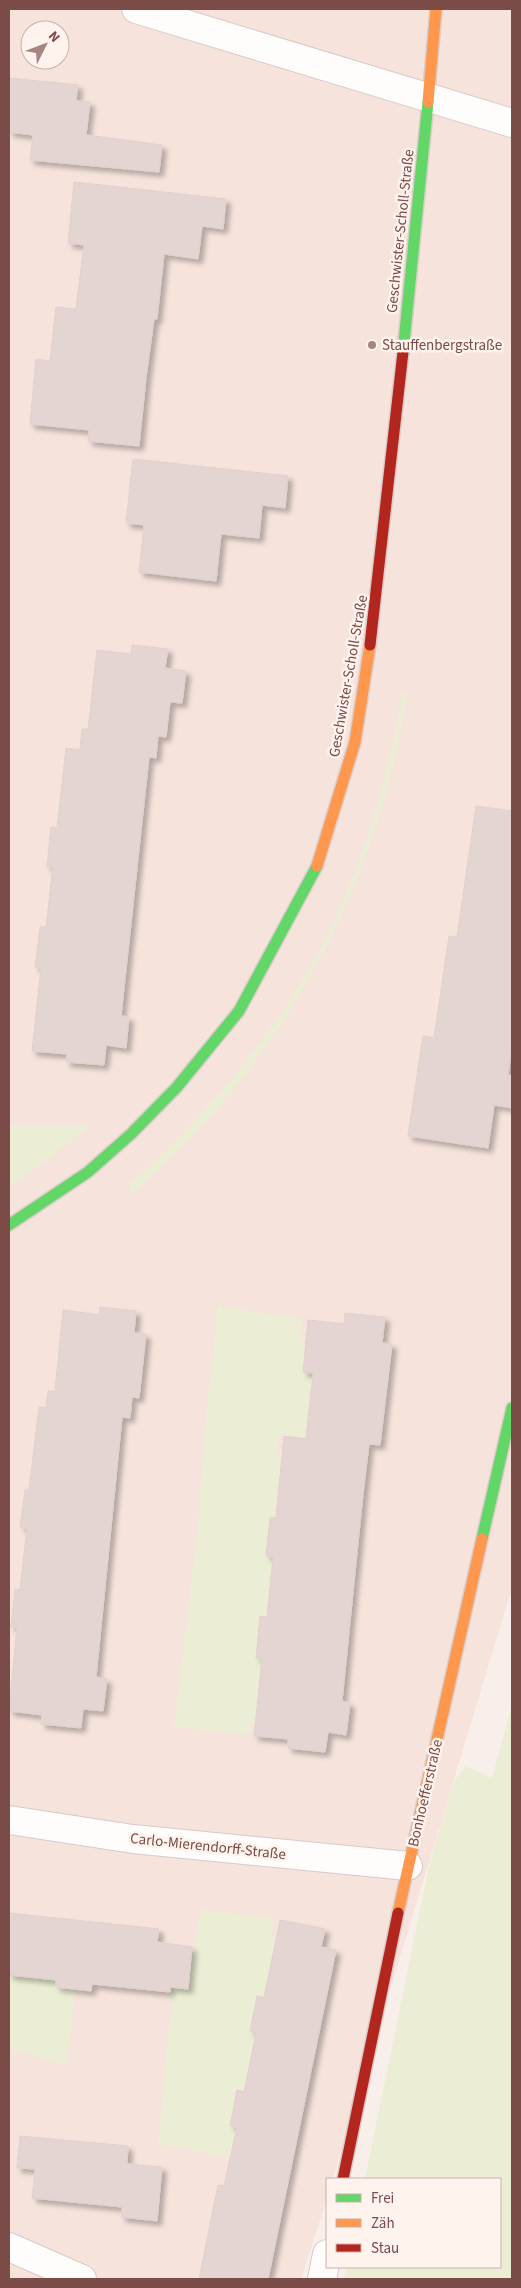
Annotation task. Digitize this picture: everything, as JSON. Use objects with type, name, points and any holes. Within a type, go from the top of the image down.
[{"type":"street","points":[[136,9],[512,123]]},
{"type":"street","name":"Geschwister-Scholl-Straße","points":[[9,1225],[88,1172],[131,1134],[177,1087],[239,1011],[321,859],[355,742],[378,587],[429,98],[436,9]]},
{"type":"street","name":"Bonhoefferstraße","points":[[343,2178],[408,1866],[512,1408]]},
{"type":"street","name":"Carlo-Mierendorff-Straße","points":[[9,1820],[133,1839],[408,1866]]},
{"type":"street","points":[[9,2247],[82,2279]]},
{"type":"street","points":[[322,2279],[326,2259]]},
{"type":"shaded area","points":[[9,9],[512,9],[512,1588],[333,2178],[326,2178],[326,2202],[301,2279],[9,2279]]},
{"type":"green space","points":[[408,692],[393,765],[373,836],[346,904],[314,970],[276,1032],[233,1090],[184,1145],[129,1196],[130,1184],[196,1119],[256,1049],[307,972],[329,931],[348,889],[366,841],[392,743],[402,693]]},
{"type":"green space","points":[[91,1125],[27,1175],[9,1187],[9,1126]]},
{"type":"green space","points":[[218,1306],[302,1319],[300,1338],[306,1340],[303,1372],[313,1373],[306,1439],[279,1436],[277,1455],[282,1456],[276,1518],[270,1518],[266,1556],[272,1557],[267,1617],[261,1616],[256,1658],[262,1659],[255,1723],[251,1722],[249,1735],[174,1727],[198,1526],[205,1426]]},
{"type":"green space","points":[[512,1704],[512,2279],[344,2279],[347,2268],[501,2268],[501,2178],[365,2178],[429,1865],[454,1781],[466,1766],[492,1778]]},
{"type":"green space","points":[[201,1910],[273,1918],[270,1936],[276,1938],[264,1998],[256,1996],[250,2031],[256,2033],[244,2092],[238,2090],[236,2127],[230,2157],[158,2144],[173,2000],[169,1999],[170,1987],[188,1988],[192,1950],[194,1950]]},
{"type":"green space","points":[[9,1975],[56,1980],[56,1987],[73,1989],[75,1993],[67,2066],[9,2048]]},
{"type":"building","points":[[9,78],[78,85],[76,101],[90,102],[86,135],[162,145],[159,172],[30,160],[33,135],[9,132]]},
{"type":"building","points":[[74,182],[226,199],[223,229],[202,226],[198,259],[164,254],[157,319],[154,319],[146,378],[139,446],[88,441],[89,430],[30,424],[36,359],[50,361],[56,307],[76,309],[84,245],[68,243]]},
{"type":"building","points":[[133,459],[288,476],[285,508],[262,505],[259,538],[221,534],[216,581],[139,572],[144,525],[126,523]]},
{"type":"building","points":[[132,645],[168,649],[165,668],[186,671],[182,703],[170,702],[166,737],[158,736],[156,758],[149,757],[121,1016],[129,1017],[126,1048],[106,1045],[104,1065],[66,1062],[67,1054],[32,1051],[41,968],[35,967],[40,927],[46,927],[53,867],[47,867],[51,827],[57,828],[66,748],[80,750],[82,729],[88,729],[97,650],[131,654]]},
{"type":"building","points":[[476,806],[512,811],[512,1045],[508,1075],[512,1076],[512,1108],[494,1105],[488,1148],[408,1136],[423,1036],[434,1038],[449,936],[457,937]]},
{"type":"building","points":[[100,1307],[136,1311],[134,1333],[146,1334],[139,1398],[132,1397],[130,1418],[122,1417],[96,1677],[107,1679],[103,1711],[83,1709],[81,1728],[41,1724],[42,1715],[9,1711],[17,1627],[11,1627],[15,1589],[20,1590],[27,1528],[20,1527],[25,1490],[29,1490],[39,1407],[46,1408],[48,1391],[55,1391],[63,1310],[99,1315]]},
{"type":"building","points":[[345,1313],[385,1317],[382,1343],[392,1344],[380,1445],[369,1444],[363,1494],[342,1701],[350,1703],[346,1735],[328,1732],[325,1752],[288,1748],[288,1739],[254,1736],[262,1659],[256,1658],[260,1616],[267,1617],[273,1557],[266,1556],[270,1518],[276,1518],[284,1436],[306,1439],[313,1373],[303,1372],[308,1320],[344,1324]]},
{"type":"building","points":[[9,1913],[159,1929],[157,1942],[192,1947],[188,1989],[170,1987],[170,1992],[92,1984],[91,1991],[56,1987],[56,1980],[9,1975]]},
{"type":"building","points":[[280,1920],[325,1929],[321,1947],[336,1950],[268,2279],[199,2279],[218,2185],[224,2186],[237,2127],[230,2126],[237,2090],[244,2092],[256,2033],[250,2031],[257,1996],[264,1998]]},
{"type":"building","points":[[20,2136],[128,2146],[127,2164],[162,2167],[157,2221],[121,2217],[122,2207],[32,2198],[35,2169],[17,2168]]},
{"type":"traffic: fast","points":[[403,352],[428,102]]},
{"type":"traffic: fast","points":[[9,1225],[88,1172],[131,1134],[177,1087],[239,1011],[317,866]]},
{"type":"traffic: fast","points":[[482,1539],[512,1408]]},
{"type":"traffic: slow","points":[[428,102],[436,9]]},
{"type":"traffic: slow","points":[[317,866],[355,742],[370,645]]},
{"type":"traffic: slow","points":[[398,1913],[482,1539]]},
{"type":"traffic: jam","points":[[370,645],[403,352]]},
{"type":"traffic: jam","points":[[343,2178],[398,1913]]},
{"type":"place","name":"Stauffenbergstraße","points":[[372,345]]}]
